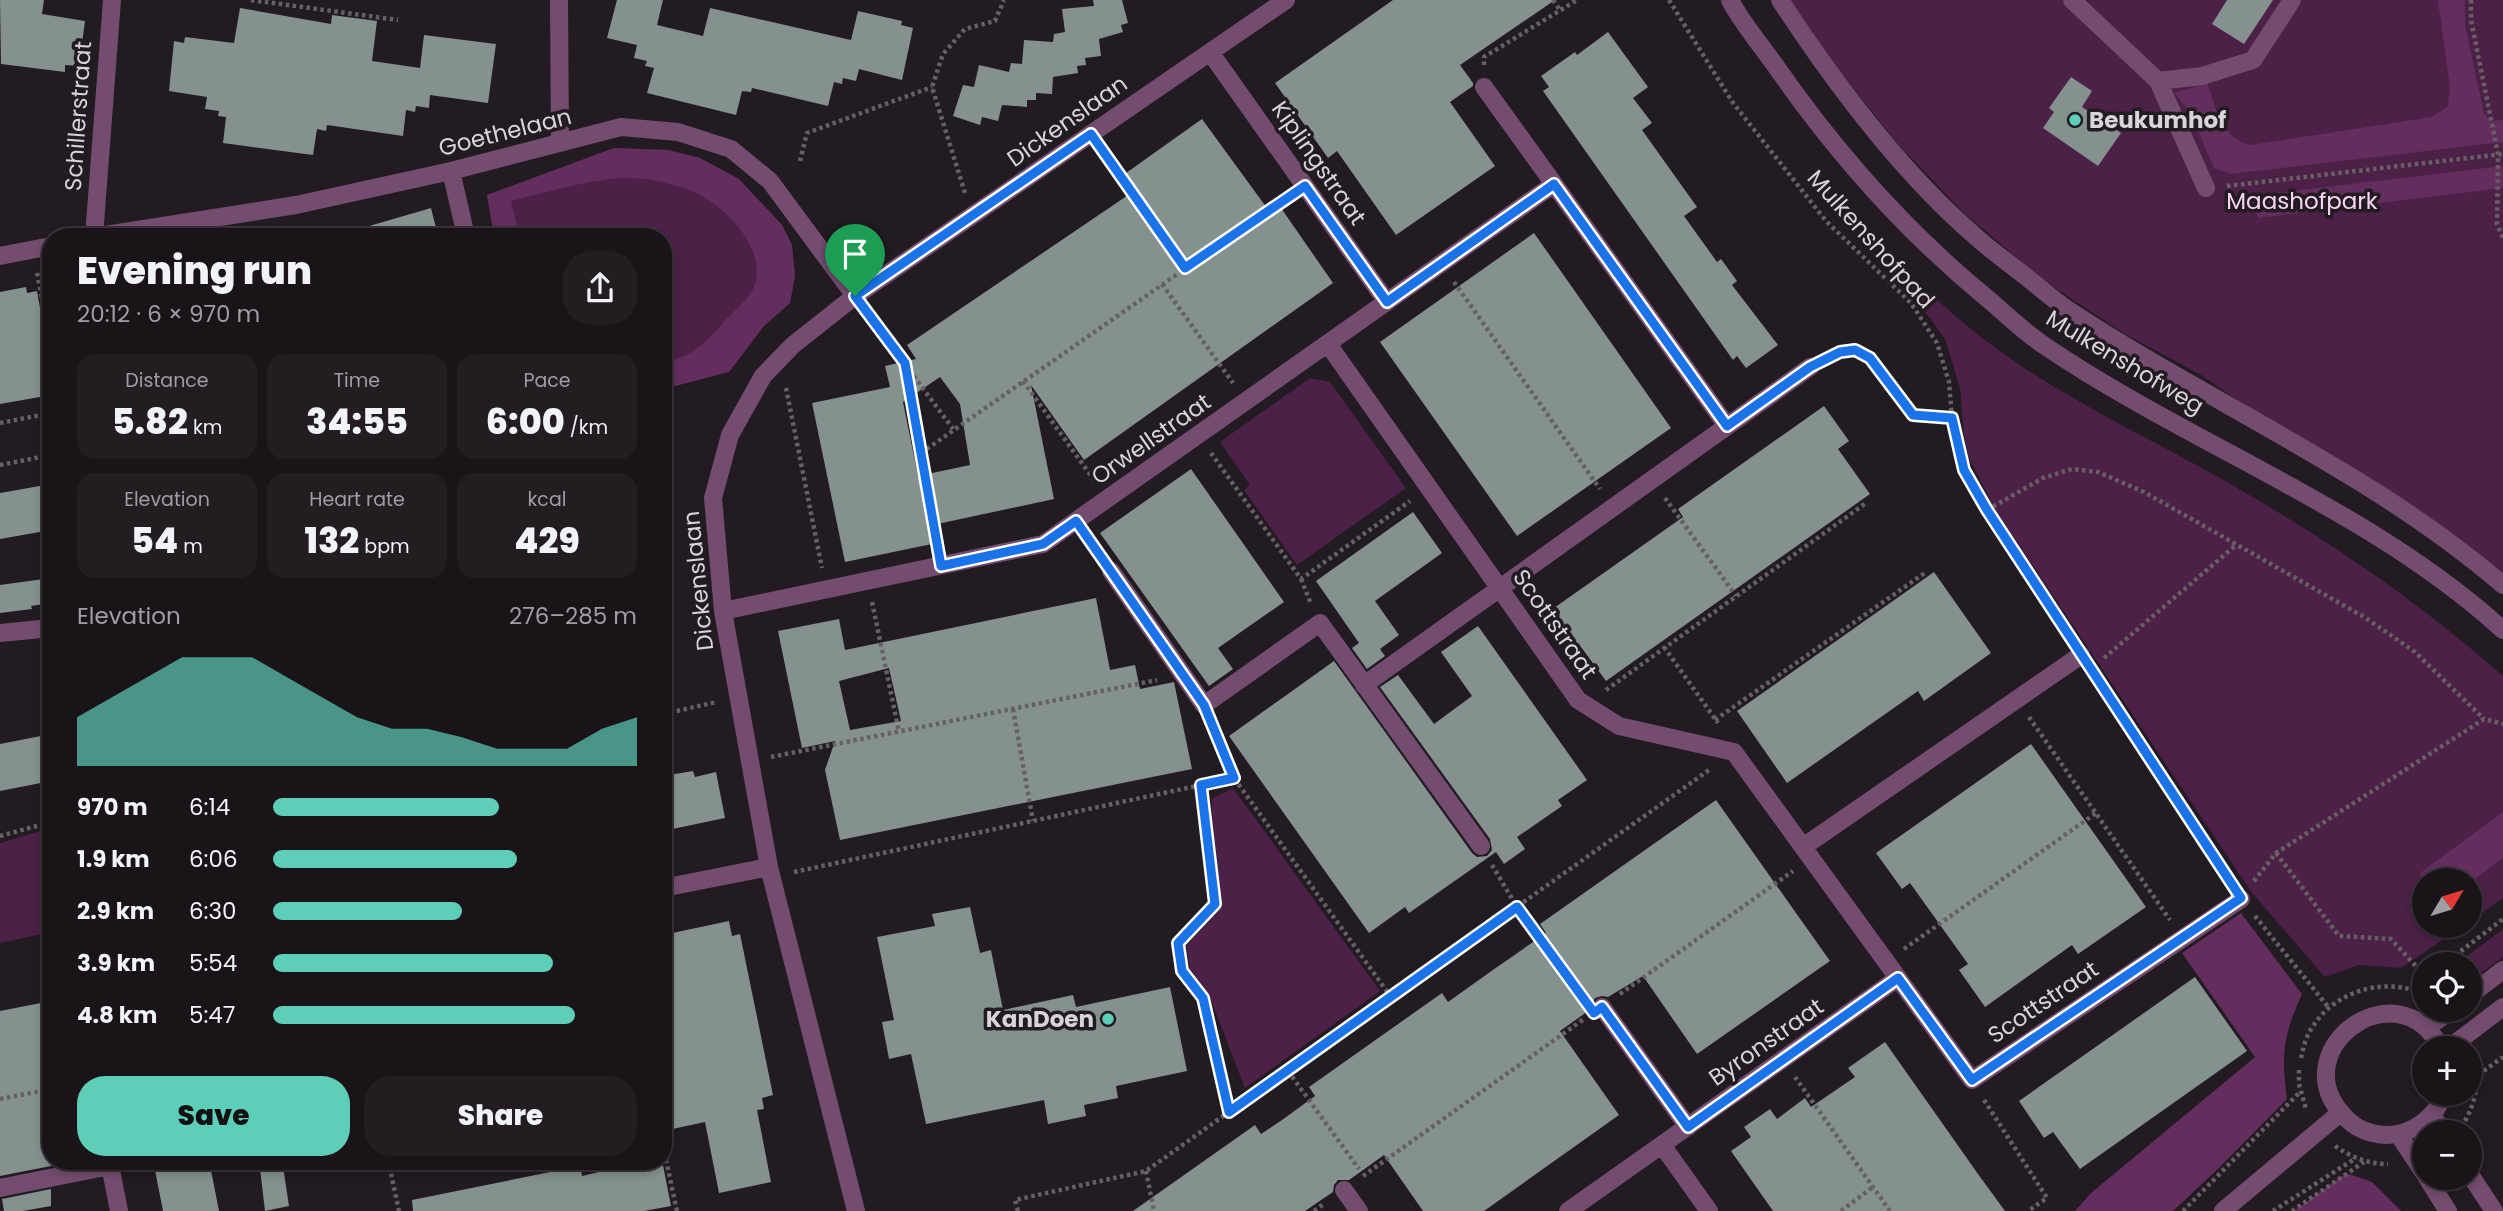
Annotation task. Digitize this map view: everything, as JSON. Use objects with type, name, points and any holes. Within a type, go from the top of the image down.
[{"type":"street","name":"Schillerstraat","points":[[97,228],[112,0]]},
{"type":"street","points":[[559,0],[560,143]]},
{"type":"street","name":"Dickenslaan","points":[[853,1210],[770,872],[723,611],[713,498],[730,435],[763,376],[793,345],[855,296],[1286,0]]},
{"type":"street","name":"Mulkenshofweg","points":[[1730,0],[1807,111],[1862,180],[1948,266],[2044,345],[2138,402],[2374,533],[2445,581],[2503,630]]},
{"type":"street","name":"Mulkenshofweg","points":[[1780,0],[1893,151],[1974,235],[2068,310],[2386,498],[2463,550],[2503,585]]},
{"type":"street","points":[[2072,0],[2158,81],[2206,188]]},
{"type":"street","points":[[2158,81],[2202,76],[2253,60],[2292,0]]},
{"type":"street","name":"Kiplingstraat","points":[[1210,52],[1387,302]]},
{"type":"street","points":[[1484,87],[1727,426]]},
{"type":"street","name":"Goethelaan","points":[[148,228],[296,205],[451,171],[621,127],[678,132],[731,149],[769,181],[855,296]]},
{"type":"street","points":[[451,171],[464,228]]},
{"type":"street","name":"Orwellstraat","points":[[723,611],[1043,544],[1554,184]]},
{"type":"street","points":[[0,256],[42,248]]},
{"type":"street","name":"Scottstraat","points":[[1328,344],[1578,700],[1619,726],[1734,752]]},
{"type":"street","points":[[1364,685],[1810,367]]},
{"type":"street","points":[[1111,571],[1204,705],[1320,624],[1481,846]]},
{"type":"street","points":[[0,634],[42,629]]},
{"type":"street","points":[[1807,852],[2081,655]]},
{"type":"street","points":[[1734,752],[1972,1080]]},
{"type":"street","points":[[672,887],[770,872]]},
{"type":"street","name":"Scottstraat","points":[[1972,1080],[2241,898]]},
{"type":"street","points":[[2482,986],[2503,970]]},
{"type":"street","name":"Byronstraat","points":[[1569,1211],[1898,978]]},
{"type":"street","points":[[2465,1036],[2503,1007]]},
{"type":"street","points":[[1598,1010],[1688,1127]]},
{"type":"street","points":[[2432,1036],[2426,1028],[2411,1019],[2394,1014],[2376,1015],[2359,1021],[2344,1031],[2333,1045],[2327,1062],[2326,1081],[2331,1098],[2340,1113],[2367,1132],[2398,1134],[2417,1127],[2432,1115],[2437,1106]]},
{"type":"street","points":[[2426,1028],[2435,1022]]},
{"type":"street","points":[[2223,1211],[2340,1113]]},
{"type":"street","points":[[2432,1115],[2435,1120]]},
{"type":"street","points":[[2398,1134],[2412,1156]]},
{"type":"street","points":[[1662,1146],[1709,1211]]},
{"type":"street","points":[[0,1188],[78,1170]]},
{"type":"street","points":[[110,1170],[119,1211]]},
{"type":"street","points":[[1344,1190],[1359,1211]]},
{"type":"street","points":[[2434,1190],[2448,1211]]},
{"type":"street","points":[[2481,1190],[2494,1211]]},
{"type":"path","points":[[251,0],[398,20]]},
{"type":"path","points":[[972,215],[932,87],[943,54],[965,29],[995,21],[1004,0]]},
{"type":"path","points":[[1553,0],[1560,10]]},
{"type":"path","points":[[1484,87],[1484,57],[1577,0]]},
{"type":"path","name":"Mulkenshofpad","points":[[1669,0],[1733,103],[1817,210],[1911,303],[1937,343],[1949,382],[1952,418],[1964,470],[1987,510],[2241,898],[2329,1008]]},
{"type":"path","points":[[2471,0],[2471,20],[2500,154],[2497,224],[2503,238]]},
{"type":"path","points":[[800,160],[807,133],[932,87]]},
{"type":"path","points":[[1091,134],[1185,268]]},
{"type":"path","points":[[2206,188],[2500,154]]},
{"type":"path","points":[[921,453],[1305,186]]},
{"type":"path","points":[[1441,264],[1613,507]]},
{"type":"path","points":[[36,269],[42,299]]},
{"type":"path","points":[[1162,284],[1246,401]]},
{"type":"path","points":[[855,296],[953,429]]},
{"type":"path","points":[[1810,367],[1840,352],[1855,350],[1870,358],[1913,415],[1952,418]]},
{"type":"path","points":[[780,359],[827,590]]},
{"type":"path","points":[[905,363],[941,566]]},
{"type":"path","points":[[1023,381],[1108,499]]},
{"type":"path","points":[[0,423],[42,415]]},
{"type":"path","points":[[1198,435],[1301,579],[1429,488]]},
{"type":"path","points":[[0,465],[42,457]]},
{"type":"path","points":[[1987,510],[2043,478],[2072,469],[2098,472],[2144,492],[2366,618],[2415,652],[2484,719],[2503,724]]},
{"type":"path","points":[[1652,480],[1735,596]]},
{"type":"path","points":[[1585,705],[1866,503]]},
{"type":"path","points":[[2081,655],[2099,662],[2236,545]]},
{"type":"path","points":[[1716,720],[1926,572]]},
{"type":"path","points":[[868,581],[899,732]]},
{"type":"path","points":[[1018,1211],[1016,1200],[1146,1171],[1734,752],[1716,720],[1664,647]]},
{"type":"path","points":[[750,761],[1183,675]]},
{"type":"path","points":[[672,712],[738,698]]},
{"type":"path","points":[[2017,699],[2182,938]]},
{"type":"path","points":[[1204,705],[1234,778],[1391,997]]},
{"type":"path","points":[[1013,709],[1033,821]]},
{"type":"path","points":[[2241,898],[2276,853],[2484,719]]},
{"type":"path","points":[[770,872],[1033,821],[1234,778]]},
{"type":"path","points":[[1201,785],[1215,904],[1178,943],[1182,971],[1203,998],[1229,1112]]},
{"type":"path","points":[[1886,961],[2096,813]]},
{"type":"path","points":[[0,836],[42,824]]},
{"type":"path","points":[[1481,846],[1517,907],[1598,1010]]},
{"type":"path","points":[[1288,1070],[1364,1176],[1598,1010],[1807,852]]},
{"type":"path","points":[[2276,853],[2339,936],[2391,939],[2412,964]]},
{"type":"path","points":[[2460,952],[2503,919]]},
{"type":"path","points":[[2465,1120],[2476,1093],[2478,1075],[2503,1057]]},
{"type":"path","points":[[1783,1060],[1890,1211]]},
{"type":"path","points":[[1972,1080],[2047,1198],[2028,1211]]},
{"type":"path","points":[[0,1099],[42,1091]]},
{"type":"path","points":[[2183,1211],[2301,1092]]},
{"type":"path","points":[[2273,1211],[2356,1158]]},
{"type":"path","points":[[2292,1211],[2365,1161]]},
{"type":"path","points":[[390,1170],[399,1211]]},
{"type":"path","points":[[668,1170],[677,1211]]},
{"type":"path","points":[[1146,1171],[1154,1211]]},
{"type":"path","points":[[1841,1211],[1873,1187]]},
{"type":"green space","name":"Maashofpark","points":[[1790,0],[2503,0],[2503,582],[2201,375],[2125,334],[2046,282],[1965,214],[1897,143],[1840,72]]},
{"type":"green space","points":[[2438,0],[2465,0],[2465,25],[2484,113],[2490,121],[2503,120],[2503,142],[2230,174],[2214,168],[2190,112],[2174,93],[2207,83],[2226,129],[2240,142],[2250,145],[2432,117],[2448,106],[2450,88]]},
{"type":"green space","points":[[614,148],[668,150],[700,158],[739,179],[782,225],[792,245],[795,276],[790,303],[764,326],[729,372],[672,387],[672,228],[493,228],[487,195]]},
{"type":"green space","points":[[614,148],[668,150],[700,158],[739,179],[782,225],[792,245],[795,276],[790,303],[764,326],[729,372],[672,387],[672,360],[697,349],[749,296],[754,287],[757,273],[755,259],[750,245],[733,220],[710,201],[689,190],[660,182],[620,178],[579,184],[511,201],[517,228],[493,228],[487,195]]},
{"type":"green space","points":[[2503,166],[2503,188],[2258,218],[2249,196]]},
{"type":"green space","points":[[1908,275],[1974,332],[2027,370],[2090,408],[2249,495],[2348,557],[2412,602],[2503,676],[2503,898],[2482,913],[2482,868],[2412,868],[2412,938],[2445,938],[2425,952],[2412,952],[2412,961],[2401,968],[2359,965],[2325,977],[2252,893],[1995,509],[1969,458],[1960,388],[1945,339],[1902,280]]},
{"type":"green space","points":[[1310,378],[1330,382],[1406,488],[1297,565],[1244,490],[1250,485],[1220,442]]},
{"type":"green space","points":[[1233,788],[1380,991],[1245,1088],[1209,995],[1190,969],[1186,946],[1222,907],[1212,799]]},
{"type":"green space","points":[[2503,812],[2503,858],[2482,873],[2482,868],[2427,868]]},
{"type":"green space","points":[[42,831],[42,934],[0,943],[0,843]]},
{"type":"green space","points":[[2241,913],[2302,994],[2285,1045],[2287,1099],[2173,1211],[2075,1211],[2091,1193],[2255,1057],[2182,953]]},
{"type":"green space","points":[[2503,929],[2503,957],[2482,972],[2482,952],[2472,952]]},
{"type":"green space","points":[[2346,1173],[2372,1182],[2401,1211],[2294,1211]]},
{"type":"building","points":[[0,0],[44,0],[42,14],[85,21],[79,66],[65,65],[65,72],[1,64]]},
{"type":"building","points":[[617,0],[663,0],[657,25],[703,36],[710,8],[851,40],[858,11],[902,21],[901,25],[913,28],[902,80],[859,69],[856,81],[843,78],[842,84],[834,82],[828,106],[752,88],[751,92],[742,91],[736,115],[647,93],[654,68],[645,66],[647,61],[634,58],[637,45],[607,38]]},
{"type":"building","points":[[1093,0],[1122,0],[1128,23],[1121,25],[1123,32],[1099,39],[1101,56],[1085,58],[1086,65],[1077,66],[1078,73],[1053,77],[1052,94],[1036,93],[1036,100],[1027,100],[1027,107],[1002,105],[998,121],[982,117],[980,125],[953,116],[963,85],[974,87],[979,65],[1009,72],[1011,63],[1022,64],[1024,40],[1053,42],[1054,34],[1065,32],[1062,9],[1094,6]]},
{"type":"building","points":[[1393,0],[1555,0],[1460,65],[1473,86],[1450,102],[1495,166],[1396,235],[1337,151],[1328,158],[1275,83]]},
{"type":"building","points":[[2227,0],[2273,0],[2244,44],[2212,24]]},
{"type":"building","points":[[240,8],[331,24],[332,15],[377,21],[372,61],[420,68],[424,35],[496,44],[488,103],[430,95],[429,108],[416,106],[415,112],[406,110],[403,136],[327,125],[326,131],[317,129],[313,155],[223,143],[226,117],[218,116],[219,111],[205,109],[207,97],[169,91],[174,41],[184,43],[185,37],[234,43]]},
{"type":"building","points":[[1608,32],[1648,87],[1633,98],[1652,123],[1642,130],[1697,207],[1684,216],[1717,262],[1721,259],[1737,281],[1732,285],[1778,345],[1746,368],[1737,356],[1733,360],[1543,91],[1549,87],[1541,76],[1575,52],[1577,55]]},
{"type":"building","name":"Beukumhof","points":[[2071,77],[2092,91],[2082,107],[2121,133],[2098,166],[2043,128],[2054,112],[2049,108]]},
{"type":"building","points":[[1202,119],[1272,215],[1281,208],[1333,283],[1084,460],[1031,385],[1054,499],[928,526],[932,544],[845,562],[812,403],[890,387],[885,366],[916,359],[907,345],[1137,189],[1126,173]],"holes":[[[940,377],[960,404],[970,465],[918,476],[903,402]]]},
{"type":"building","points":[[431,208],[436,228],[362,228]]},
{"type":"building","points":[[1534,233],[1671,428],[1517,536],[1380,342]]},
{"type":"building","points":[[26,287],[27,293],[37,291],[42,319],[42,397],[0,404],[0,292]]},
{"type":"building","points":[[1824,406],[1849,441],[1838,449],[1870,494],[1606,681],[1578,643],[1569,649],[1550,622],[1560,616],[1554,608],[1683,517],[1678,509]]},
{"type":"building","points":[[1191,469],[1284,602],[1218,648],[1233,669],[1209,686],[1100,533]]},
{"type":"building","points":[[42,486],[42,532],[0,539],[0,493]]},
{"type":"building","points":[[1413,512],[1442,553],[1375,601],[1399,635],[1380,649],[1385,656],[1367,669],[1352,648],[1359,643],[1316,581]]},
{"type":"building","points":[[1934,572],[1991,653],[1924,701],[1918,691],[1787,783],[1737,711]]},
{"type":"building","points":[[42,579],[42,604],[31,606],[32,609],[0,613],[0,585]]},
{"type":"building","points":[[1096,598],[1110,670],[1135,665],[1140,689],[1174,682],[1192,769],[840,840],[825,770],[835,741],[802,748],[778,631],[839,619],[845,650]],"holes":[[[889,668],[901,721],[850,730],[839,681]]]},
{"type":"building","points":[[1478,626],[1587,780],[1558,800],[1562,806],[1517,837],[1525,849],[1504,864],[1496,852],[1409,913],[1405,907],[1369,933],[1229,736],[1334,661],[1472,853],[1477,857],[1487,856],[1492,850],[1490,839],[1380,687],[1398,675],[1434,724],[1472,696],[1441,652]]},
{"type":"building","points":[[42,736],[42,783],[0,791],[0,744]]},
{"type":"building","points":[[2031,744],[2146,907],[2078,954],[2072,945],[1985,1007],[1959,970],[1968,964],[1910,883],[1902,889],[1876,853]]},
{"type":"building","points":[[693,771],[695,777],[716,772],[725,818],[672,829],[672,774]]},
{"type":"building","points":[[1716,800],[1830,961],[1697,1054],[1643,976],[1608,997],[1595,998],[1591,1009],[1560,1031],[1619,1115],[1484,1211],[1423,1211],[1384,1155],[1349,1180],[1338,1180],[1333,1192],[1305,1211],[1133,1211],[1255,1125],[1261,1134],[1282,1120],[1315,1096],[1309,1087],[1442,993],[1448,1002],[1546,933],[1540,924]]},
{"type":"building","name":"KanDoen","points":[[970,907],[980,953],[991,950],[1003,1010],[1073,995],[1076,1007],[1170,987],[1187,1071],[1116,1086],[1118,1098],[1084,1105],[1086,1116],[1048,1124],[1044,1100],[926,1124],[911,1054],[889,1059],[882,1022],[894,1020],[877,937],[935,926],[932,914]]},
{"type":"building","points":[[729,921],[732,936],[740,934],[773,1095],[762,1098],[764,1109],[757,1110],[771,1182],[719,1193],[705,1122],[672,1129],[672,933]]},
{"type":"building","points":[[2195,977],[2247,1051],[2080,1169],[2053,1132],[2044,1138],[2019,1101]]},
{"type":"building","points":[[42,1003],[42,1168],[0,1176],[0,1011]]},
{"type":"building","points":[[1885,1042],[2005,1211],[1773,1211],[1731,1151],[1751,1137],[1744,1127],[1770,1109],[1777,1119],[1805,1098],[1811,1107],[1855,1077],[1848,1068]]},
{"type":"building","points":[[155,1170],[211,1170],[219,1211],[163,1211]]},
{"type":"building","points":[[260,1170],[284,1170],[289,1206],[265,1211]]},
{"type":"building","points":[[560,1170],[581,1170],[582,1176],[607,1170],[664,1170],[671,1206],[644,1211],[413,1211],[412,1200]]},
{"type":"building","points":[[51,1189],[51,1206],[4,1211],[2,1199]]},
{"type":"place","name":"Beukumhof","points":[[2075,120]]},
{"type":"place","name":"KanDoen","points":[[1108,1019]]},
{"type":"route","points":[[1091,134],[1185,268],[1305,186],[1387,302],[1554,184],[1727,426],[1810,367],[1840,352],[1855,350],[1870,358],[1913,415],[1952,418],[1964,470],[1987,510],[2241,898],[1972,1080],[1898,978],[1688,1127],[1602,1007],[1594,1013],[1517,907],[1229,1112],[1203,998],[1182,971],[1178,943],[1215,904],[1201,785],[1234,778],[1204,705],[1076,521],[1043,544],[941,566],[905,363],[855,296],[1091,134]]}]
